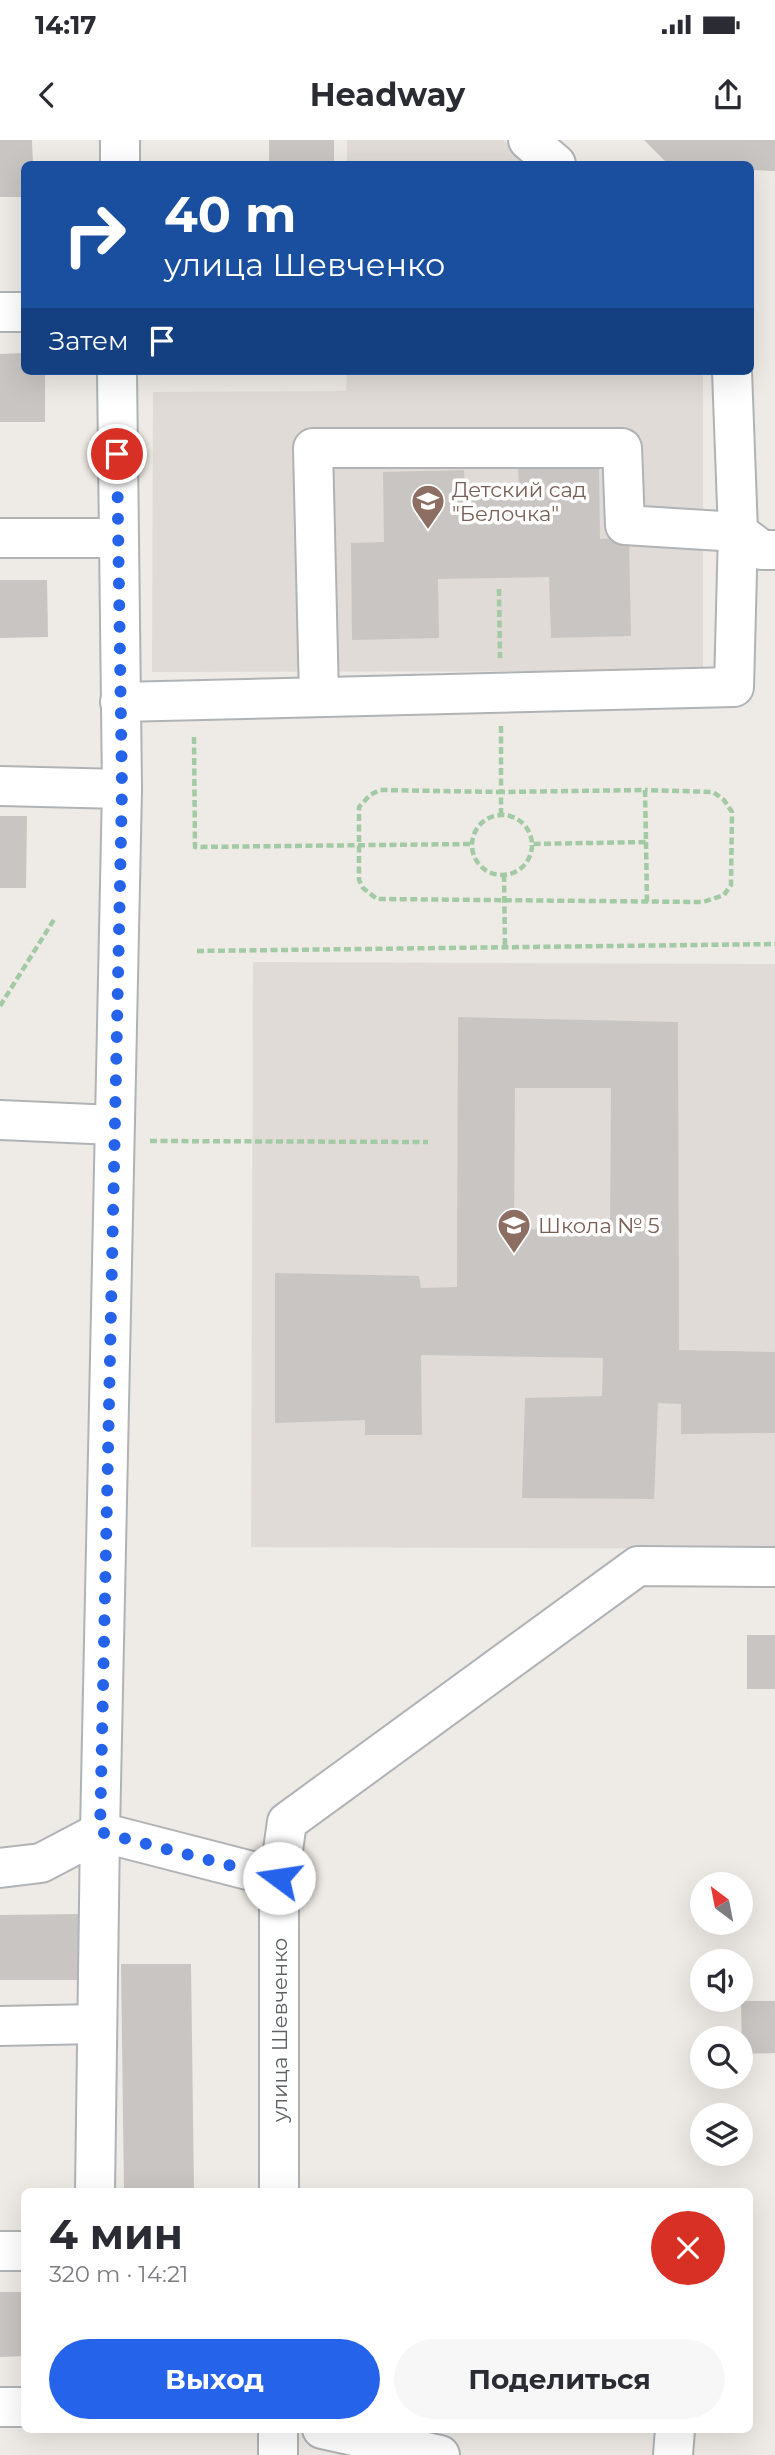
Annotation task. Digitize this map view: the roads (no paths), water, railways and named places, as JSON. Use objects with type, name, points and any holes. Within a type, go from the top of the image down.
[{"type":"street","points":[[120,140],[120,161]]},
{"type":"street","points":[[528,140],[552,161]]},
{"type":"street","points":[[0,312],[21,312]]},
{"type":"street","points":[[95,2188],[122,789],[117,375]]},
{"type":"street","points":[[120,702],[734,687],[738,532],[732,375]]},
{"type":"street","points":[[320,697],[313,448],[622,448],[625,525],[738,532],[762,550],[775,550]]},
{"type":"street","points":[[0,538],[117,538]]},
{"type":"street","points":[[0,786],[122,789]]},
{"type":"street","points":[[0,1120],[114,1133]]},
{"type":"street","name":"улица Шевченко","points":[[279,2188],[279,1878],[286,1822],[638,1566],[775,1567]]},
{"type":"street","points":[[0,1868],[41,1863],[100,1832],[279,1878]]},
{"type":"street","points":[[0,2026],[97,2024]]},
{"type":"street","points":[[0,2251],[21,2251]]},
{"type":"street","points":[[0,2407],[21,2407]]},
{"type":"street","points":[[278,2433],[278,2455]]},
{"type":"street","points":[[339,2433],[440,2455]]},
{"type":"street","points":[[673,2455],[675,2433]]},
{"type":"place","name":"Детский сад \"Белочка\"","points":[[428,531]]},
{"type":"place","name":"Школа № 5","points":[[514,1255]]}]
